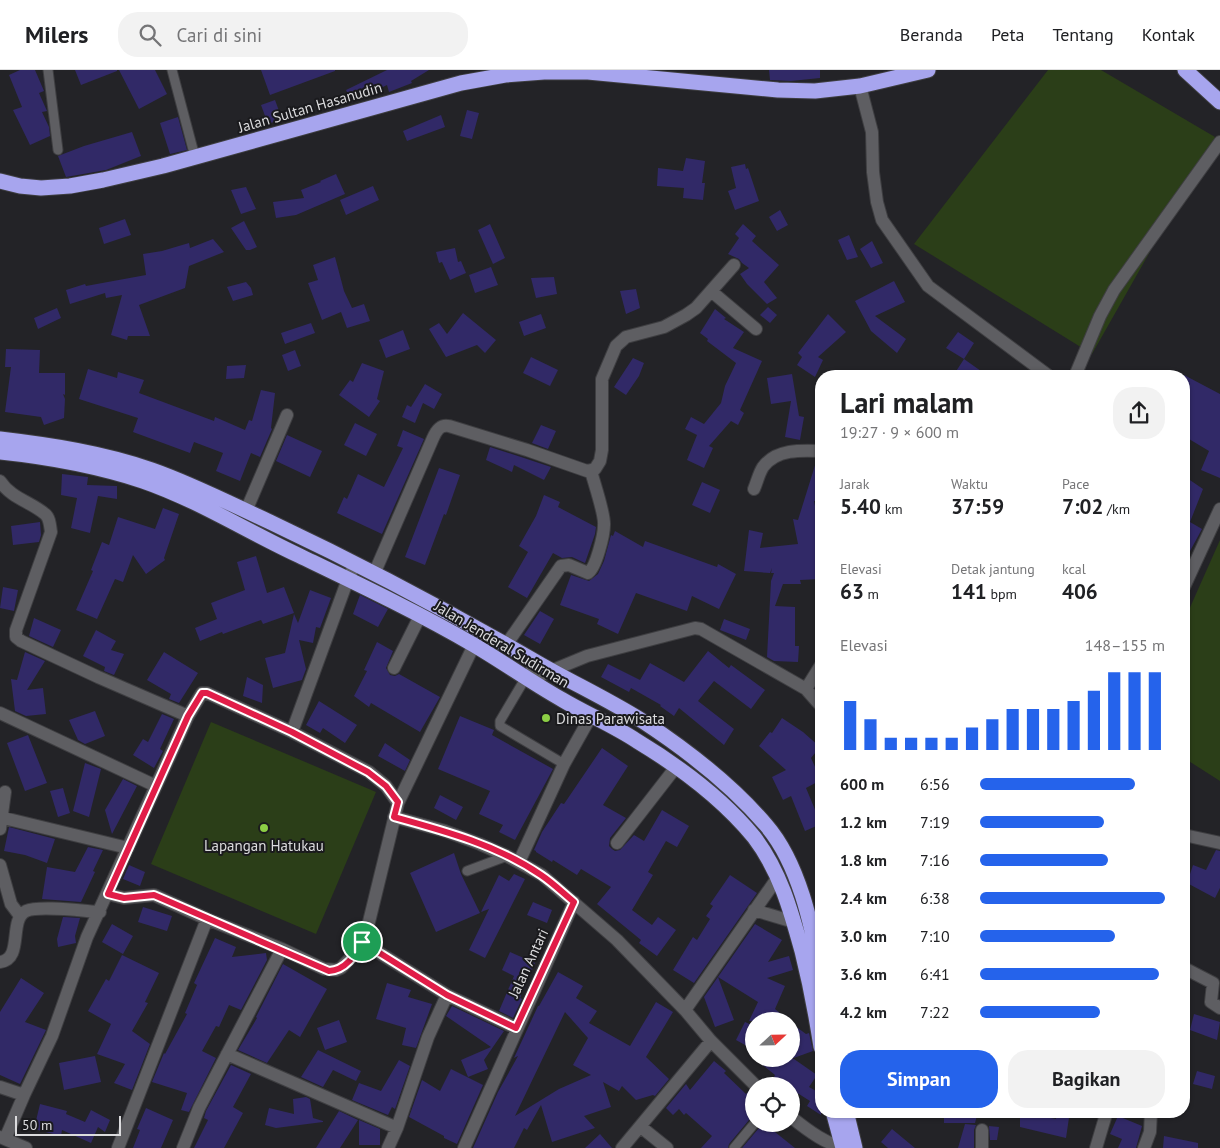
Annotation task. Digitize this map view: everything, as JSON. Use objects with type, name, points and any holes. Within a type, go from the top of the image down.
[{"type":"highway","name":"Jalan Sultan Hasanudin","points":[[0,181],[20,186],[41,188],[70,186],[103,180],[195,157],[461,83],[505,75],[544,72],[588,72],[778,90],[815,91],[860,86],[928,70]]},
{"type":"highway","points":[[1185,70],[1220,102]]},
{"type":"highway","name":"Jalan Jenderal Sudirman","points":[[0,439],[66,448],[117,460],[152,470],[200,490],[355,564],[642,721],[689,753],[724,782],[767,826],[781,845],[790,864],[815,947]]},
{"type":"highway","name":"Jalan Jenderal Sudirman","points":[[0,452],[106,470],[145,482],[194,502],[474,645],[528,680],[636,740],[694,779],[718,800],[754,837],[778,877],[794,922],[810,983],[815,1012]]},
{"type":"highway","points":[[836,1118],[849,1148]]},
{"type":"highway","points":[[847,1118],[849,1148]]},
{"type":"street","points":[[860,86],[872,132],[873,172],[877,202],[882,220],[928,286],[1041,370]]},
{"type":"street","points":[[1078,370],[1100,316],[1114,290],[1220,142]]},
{"type":"street","points":[[591,471],[598,466],[602,450],[602,379],[616,346],[626,337],[664,327],[686,316],[696,308],[734,265]]},
{"type":"street","points":[[711,291],[756,329]]},
{"type":"street","points":[[246,511],[287,415]]},
{"type":"street","points":[[374,574],[434,435],[442,426],[449,426],[591,471]]},
{"type":"street","points":[[754,489],[763,467],[774,456],[789,452],[815,451]]},
{"type":"street","points":[[506,645],[561,566],[570,566],[588,572],[591,571],[596,562],[604,524],[591,471]]},
{"type":"street","points":[[0,481],[3,486],[19,499],[46,514],[51,532],[16,630],[16,637],[90,673],[188,716]]},
{"type":"street","points":[[1190,575],[1220,509]]},
{"type":"street","points":[[292,732],[355,564]]},
{"type":"street","points":[[394,668],[420,616]]},
{"type":"street","points":[[528,680],[595,653],[695,628],[701,629],[806,688],[815,699]]},
{"type":"street","points":[[108,894],[124,898],[154,895],[207,919],[282,949],[324,969],[336,970],[346,964],[362,942],[366,930],[398,802],[474,645]]},
{"type":"street","points":[[806,688],[815,674]]},
{"type":"street","points":[[26,1148],[2,1138],[52,1036],[87,937],[188,716],[200,695],[207,693],[292,732],[368,772],[386,786],[398,802]]},
{"type":"street","points":[[0,713],[156,786]]},
{"type":"street","points":[[519,862],[564,764],[591,716]]},
{"type":"street","points":[[617,843],[676,767]]},
{"type":"street","points":[[5,792],[1,821],[128,848]]},
{"type":"street","points":[[394,817],[445,831],[507,856],[542,875],[617,940],[747,1077]]},
{"type":"street","points":[[1190,836],[1220,843]]},
{"type":"street","points":[[0,865],[11,904],[20,916]]},
{"type":"street","points":[[685,1010],[778,877]]},
{"type":"street","name":"Jalan Antari","points":[[464,1148],[516,1028],[574,902]]},
{"type":"street","points":[[0,962],[7,960],[13,952],[20,916],[25,912],[37,909],[100,912]]},
{"type":"street","points":[[754,910],[794,922]]},
{"type":"street","points":[[118,1148],[207,919]]},
{"type":"street","points":[[362,942],[447,995],[516,1028]]},
{"type":"street","points":[[183,1148],[199,1108],[282,949]]},
{"type":"street","points":[[1190,971],[1213,983],[1210,1002],[1220,1008]]},
{"type":"street","points":[[388,1148],[397,1128],[428,1037],[447,995]]},
{"type":"street","points":[[622,1148],[711,1041]]},
{"type":"street","points":[[227,1054],[397,1128]]},
{"type":"street","points":[[0,1087],[24,1095]]},
{"type":"street","points":[[1096,1148],[1105,1118]]},
{"type":"street","points":[[1144,1148],[1150,1132],[1151,1118]]},
{"type":"street","points":[[800,1123],[819,1137],[849,1148]]},
{"type":"street","points":[[641,1127],[667,1148]]},
{"type":"street","points":[[982,1130],[982,1148]]},
{"type":"lane","points":[[48,70],[58,150]]},
{"type":"lane","points":[[172,70],[195,157]]},
{"type":"lane","points":[[535,662],[528,680],[500,720],[500,726],[564,764]]},
{"type":"lane","points":[[467,871],[507,856]]},
{"type":"lane","points":[[734,1148],[747,1132]]},
{"type":"green space","points":[[1048,70],[1101,70],[1215,137],[1092,354],[914,244]]},
{"type":"green space","points":[[1220,540],[1220,781],[1190,762],[1190,608]]},
{"type":"green space","name":"Lapangan Hatukau","points":[[211,722],[376,792],[316,934],[151,864]]},
{"type":"building","points":[[20,70],[35,70],[44,91],[39,93],[47,111],[42,112],[49,127],[50,136],[30,145],[13,110],[22,107],[9,75]]},
{"type":"building","points":[[75,70],[117,70],[117,71],[81,85]]},
{"type":"building","points":[[119,70],[155,70],[167,94],[139,109]]},
{"type":"building","points":[[261,70],[335,70],[335,71],[270,95]]},
{"type":"building","points":[[387,70],[429,70],[411,81],[412,83],[389,92],[387,85],[352,102],[346,90]]},
{"type":"building","points":[[769,70],[820,70],[820,78],[791,81],[770,80]]},
{"type":"building","points":[[275,100],[282,119],[268,124],[261,105]]},
{"type":"building","points":[[467,110],[479,113],[472,139],[460,136]]},
{"type":"building","points":[[441,115],[445,127],[407,141],[403,131]]},
{"type":"building","points":[[178,117],[187,150],[170,154],[160,123]]},
{"type":"building","points":[[132,132],[141,156],[106,170],[66,177],[58,156]]},
{"type":"building","points":[[686,158],[705,161],[702,183],[705,183],[703,200],[683,198],[684,188],[657,186],[658,168],[683,171]]},
{"type":"building","points":[[745,164],[759,201],[735,210],[728,191],[736,188],[731,167]]},
{"type":"building","points":[[336,174],[345,194],[296,215],[276,218],[273,202],[304,198],[301,190]]},
{"type":"building","points":[[373,186],[379,200],[346,215],[340,200]]},
{"type":"building","points":[[246,187],[256,209],[241,214],[231,190]]},
{"type":"building","points":[[780,210],[788,225],[777,231],[769,217]]},
{"type":"building","points":[[125,219],[131,235],[104,244],[99,228]]},
{"type":"building","points":[[244,221],[257,247],[250,250],[246,250],[231,228]]},
{"type":"building","points":[[490,224],[505,258],[493,264],[478,230]]},
{"type":"building","points":[[743,224],[756,236],[752,241],[779,265],[764,282],[777,298],[767,304],[740,274],[749,268],[739,259],[728,254],[739,238],[735,234]]},
{"type":"building","points":[[849,235],[858,257],[847,260],[838,240]]},
{"type":"building","points":[[213,239],[224,252],[189,266],[185,288],[139,305],[150,336],[128,336],[127,340],[111,335],[122,295],[106,298],[105,293],[70,304],[66,290],[85,284],[86,286],[146,275],[143,254],[162,251],[189,243],[190,248]]},
{"type":"building","points":[[872,241],[883,263],[871,268],[860,249]]},
{"type":"building","points":[[455,248],[458,262],[461,261],[466,273],[450,280],[442,262],[439,263],[436,252]]},
{"type":"building","points":[[335,257],[344,291],[352,308],[364,304],[370,321],[347,328],[341,312],[322,320],[308,283],[318,280],[313,265]]},
{"type":"building","points":[[491,267],[498,285],[475,293],[469,275]]},
{"type":"building","points":[[554,277],[557,294],[536,298],[531,278]]},
{"type":"building","points":[[894,281],[905,302],[875,316],[906,339],[897,353],[871,331],[855,301]]},
{"type":"building","points":[[246,282],[251,288],[253,295],[233,301],[227,287]]},
{"type":"building","points":[[636,289],[640,308],[626,314],[620,291]]},
{"type":"building","points":[[768,307],[777,315],[770,323],[760,315]]},
{"type":"building","points":[[57,308],[61,318],[38,329],[34,318]]},
{"type":"building","points":[[715,309],[726,318],[724,319],[744,332],[733,348],[762,361],[740,410],[744,413],[738,425],[731,421],[709,446],[713,448],[704,468],[687,460],[697,435],[685,429],[691,417],[704,424],[721,403],[725,386],[736,363],[707,341],[708,339],[700,333]]},
{"type":"building","points":[[463,313],[496,340],[485,353],[477,345],[446,357],[429,329],[439,323],[447,334]]},
{"type":"building","points":[[541,314],[546,328],[524,336],[519,322]]},
{"type":"building","points":[[828,314],[846,332],[818,357],[823,360],[818,370],[815,370],[815,377],[797,365],[802,357],[798,353]]},
{"type":"building","points":[[311,323],[315,333],[285,344],[281,333]]},
{"type":"building","points":[[403,330],[410,349],[386,358],[379,340]]},
{"type":"building","points":[[958,332],[974,343],[964,359],[946,348]]},
{"type":"building","points":[[6,349],[40,350],[39,373],[65,373],[65,395],[63,394],[65,399],[64,418],[44,425],[41,417],[5,412],[11,367],[5,367]]},
{"type":"building","points":[[295,350],[301,366],[288,371],[282,355]]},
{"type":"building","points":[[531,357],[558,370],[550,386],[523,373]]},
{"type":"building","points":[[633,358],[644,363],[639,376],[626,395],[614,387]]},
{"type":"building","points":[[964,359],[980,370],[957,370]]},
{"type":"building","points":[[362,363],[384,371],[377,399],[380,401],[369,417],[339,395],[350,380],[353,382]]},
{"type":"building","points":[[246,365],[244,378],[226,379],[227,366]]},
{"type":"building","points":[[88,369],[117,378],[118,372],[144,380],[139,393],[214,421],[215,417],[245,430],[249,420],[252,421],[261,390],[275,393],[272,429],[260,457],[251,453],[240,481],[216,471],[223,453],[194,442],[190,453],[133,432],[138,418],[79,399]]},
{"type":"building","points":[[792,374],[799,416],[804,417],[800,440],[785,437],[791,401],[771,404],[767,378]]},
{"type":"building","points":[[1190,378],[1220,394],[1220,478],[1201,470],[1209,451],[1190,440]]},
{"type":"building","points":[[425,384],[442,394],[434,409],[423,403],[415,423],[402,417],[407,405],[411,407]]},
{"type":"building","points":[[355,423],[377,434],[366,456],[344,445]]},
{"type":"building","points":[[541,425],[556,431],[548,449],[532,443]]},
{"type":"building","points":[[403,430],[424,439],[382,534],[337,513],[344,497],[347,499],[358,474],[384,487],[403,448],[397,446]]},
{"type":"building","points":[[287,435],[322,451],[310,477],[276,461]]},
{"type":"building","points":[[490,447],[551,467],[544,480],[514,465],[512,472],[486,460]]},
{"type":"building","points":[[815,465],[815,579],[800,580],[801,584],[783,584],[775,606],[795,607],[795,646],[799,646],[798,662],[774,661],[767,657],[771,581],[774,573],[771,573],[772,568],[770,573],[744,571],[749,530],[763,533],[760,548],[798,544],[793,519],[798,520]]},
{"type":"building","points":[[439,468],[460,475],[425,565],[405,557]]},
{"type":"building","points":[[62,474],[88,477],[87,485],[117,486],[117,499],[98,496],[90,533],[71,528],[77,498],[61,495]]},
{"type":"building","points":[[1190,480],[1203,489],[1190,522]]},
{"type":"building","points":[[702,482],[720,490],[710,513],[692,505]]},
{"type":"building","points":[[544,495],[560,502],[558,507],[596,527],[595,534],[585,563],[572,557],[562,558],[553,553],[527,598],[508,587],[528,552],[519,546],[536,516]]},
{"type":"building","points":[[163,508],[179,514],[164,558],[165,560],[146,574],[133,555],[123,582],[115,579],[97,619],[76,610],[93,571],[91,570],[102,542],[109,545],[118,517],[155,529]]},
{"type":"building","points":[[40,522],[41,535],[39,542],[13,545],[11,526]]},
{"type":"building","points":[[1190,522],[1202,529],[1190,551]]},
{"type":"building","points":[[615,531],[643,547],[645,541],[717,567],[718,564],[736,574],[719,609],[692,596],[687,611],[636,593],[618,634],[597,624],[599,619],[560,605],[571,575],[589,581],[598,574],[604,561],[611,535],[613,536]]},
{"type":"building","points":[[256,556],[267,593],[284,587],[294,613],[263,624],[261,620],[200,641],[195,628],[217,619],[211,603],[245,590],[237,562]]},
{"type":"building","points":[[3,587],[18,590],[14,611],[0,608]]},
{"type":"building","points":[[310,590],[331,598],[320,628],[316,627],[313,643],[299,640],[306,669],[302,680],[273,688],[265,658],[285,653],[294,614],[298,623]]},
{"type":"building","points":[[360,595],[388,609],[378,627],[353,614]]},
{"type":"building","points":[[540,611],[554,619],[540,644],[524,635]]},
{"type":"building","points":[[34,618],[61,630],[53,647],[29,636]]},
{"type":"building","points":[[724,619],[750,629],[746,640],[720,630]]},
{"type":"building","points":[[96,630],[116,641],[111,650],[124,654],[114,675],[104,671],[105,667],[83,656]]},
{"type":"building","points":[[377,642],[393,651],[386,668],[390,675],[395,676],[399,674],[440,697],[420,732],[371,703],[369,707],[354,696],[367,671],[364,670]]},
{"type":"building","points":[[708,651],[729,668],[731,665],[765,690],[751,709],[714,681],[698,701],[734,729],[724,745],[679,708],[674,716],[661,705],[631,688],[629,692],[601,677],[608,664],[640,680],[650,663],[684,682]]},
{"type":"building","points":[[25,652],[45,661],[27,690],[43,688],[46,714],[26,716],[15,711],[11,679],[17,680]]},
{"type":"building","points":[[164,652],[198,673],[179,703],[169,699],[171,694],[147,680]]},
{"type":"building","points":[[247,677],[263,685],[262,703],[243,696]]},
{"type":"building","points":[[319,701],[357,725],[345,743],[323,728],[320,733],[306,725]]},
{"type":"building","points":[[95,711],[105,736],[85,744],[78,740],[69,720]]},
{"type":"building","points":[[162,714],[174,719],[160,749],[163,751],[154,768],[133,755],[143,739],[148,742]]},
{"type":"building","points":[[460,716],[494,730],[492,735],[553,769],[515,840],[499,832],[503,825],[479,814],[490,791],[438,769]]},
{"type":"building","points":[[782,718],[815,743],[815,753],[811,758],[815,767],[815,783],[806,788],[815,810],[815,827],[805,831],[791,796],[783,800],[772,777],[786,770],[759,746],[770,732],[772,733]]},
{"type":"building","points":[[28,735],[47,783],[25,791],[7,743]]},
{"type":"building","points":[[385,743],[410,760],[405,771],[378,756]]},
{"type":"building","points":[[602,748],[628,766],[603,805],[626,818],[610,838],[609,846],[612,849],[615,851],[620,850],[634,835],[644,841],[662,810],[689,826],[677,847],[666,841],[648,872],[653,875],[632,910],[652,925],[658,917],[676,930],[657,956],[639,943],[641,940],[597,904],[611,887],[581,869],[577,875],[534,850],[542,832],[561,803],[564,804]]},
{"type":"building","points":[[85,763],[101,769],[89,817],[73,811]]},
{"type":"building","points":[[123,779],[137,786],[112,834],[105,810]]},
{"type":"building","points":[[63,788],[70,813],[58,817],[50,791]]},
{"type":"building","points":[[440,795],[463,807],[456,820],[434,808]]},
{"type":"building","points":[[9,827],[55,839],[47,863],[25,855],[4,851]]},
{"type":"building","points":[[88,847],[103,850],[81,902],[42,899],[47,867],[75,872]]},
{"type":"building","points":[[1216,850],[1220,851],[1220,888],[1215,898],[1190,885],[1190,874],[1193,865],[1206,870]]},
{"type":"building","points":[[454,853],[461,874],[480,913],[436,932],[410,873]]},
{"type":"building","points":[[129,865],[145,872],[140,886],[123,879]]},
{"type":"building","points":[[514,874],[525,879],[485,958],[469,950],[489,909],[481,912],[499,875],[509,881]]},
{"type":"building","points":[[730,875],[757,893],[694,983],[673,970],[693,937],[697,940],[710,919],[706,916],[713,906],[710,904]]},
{"type":"building","points":[[533,902],[552,910],[547,923],[527,915]]},
{"type":"building","points":[[143,907],[172,916],[167,931],[138,922]]},
{"type":"building","points":[[63,917],[80,918],[75,936],[76,943],[58,947],[57,939]]},
{"type":"building","points":[[112,924],[133,936],[123,954],[102,942]]},
{"type":"building","points":[[755,924],[782,940],[768,962],[789,956],[793,970],[767,978],[785,986],[775,1009],[779,1012],[753,1012],[758,1002],[718,977],[734,1020],[715,1027],[704,997]]},
{"type":"building","points":[[215,938],[236,947],[232,957],[266,953],[267,960],[241,1010],[229,1005],[219,1027],[216,1026],[202,1051],[216,1058],[189,1112],[181,1110],[187,1093],[152,1082],[164,1053],[187,1014],[185,1013],[197,985],[194,983]]},
{"type":"building","points":[[510,952],[535,963],[513,1018],[499,1011],[514,976],[502,970]]},
{"type":"building","points":[[122,955],[159,973],[145,1002],[148,1003],[132,1031],[150,1044],[132,1090],[114,1083],[125,1064],[97,1054],[111,1024],[88,1011],[106,979],[109,981]]},
{"type":"building","points":[[283,964],[327,989],[300,1037],[289,1030],[267,1063],[238,1050],[257,1018]]},
{"type":"building","points":[[558,972],[583,986],[576,998],[597,1011],[589,1023],[630,1046],[656,1002],[673,1012],[646,1057],[669,1079],[655,1096],[636,1100],[622,1086],[619,1091],[603,1082],[611,1107],[584,1116],[595,1128],[552,1142],[541,1105],[527,1130],[524,1128],[514,1148],[473,1148],[498,1092],[518,1056],[514,1058]],"holes":[[[565,1012],[588,1038],[573,1065],[591,1075],[559,1089],[515,1116]]]},
{"type":"building","points":[[21,978],[44,993],[25,1022],[46,1030],[20,1084],[0,1075],[0,1012]]},
{"type":"building","points":[[387,983],[411,990],[408,997],[432,1004],[416,1048],[402,1045],[406,1028],[376,1019]]},
{"type":"building","points":[[452,1006],[504,1031],[484,1060],[488,1069],[468,1077],[461,1060],[491,1047],[446,1016]]},
{"type":"building","points":[[1194,1014],[1220,1022],[1217,1040],[1190,1030]]},
{"type":"building","points":[[339,1020],[347,1042],[325,1050],[317,1028]]},
{"type":"building","points":[[745,1022],[745,1045],[736,1040]]},
{"type":"building","points":[[800,1030],[806,1034],[809,1033],[813,1051],[800,1056]]},
{"type":"building","points":[[318,1050],[361,1071],[356,1081],[333,1070],[323,1087],[301,1077]]},
{"type":"building","points":[[95,1056],[101,1082],[64,1090],[59,1063]]},
{"type":"building","points":[[399,1060],[410,1066],[395,1109],[392,1107],[388,1115],[352,1100],[359,1083],[381,1091]]},
{"type":"building","points":[[714,1061],[726,1071],[724,1073],[745,1093],[745,1125],[729,1144],[728,1148],[701,1148],[712,1136],[686,1113],[684,1115],[679,1109],[673,1115],[666,1108],[686,1084],[690,1090]]},
{"type":"building","points":[[800,1063],[815,1074],[815,1078],[809,1087],[815,1090],[815,1111],[807,1106],[810,1101],[800,1095],[800,1077],[774,1077],[775,1075],[766,1068],[800,1068]]},
{"type":"building","points":[[231,1065],[251,1074],[233,1107],[243,1113],[224,1148],[194,1148],[208,1120],[204,1118],[206,1111]]},
{"type":"building","points":[[451,1069],[483,1085],[457,1144],[409,1117],[422,1080],[440,1091]]},
{"type":"building","points":[[1197,1071],[1215,1076],[1212,1089],[1193,1084]]},
{"type":"building","points":[[306,1097],[310,1099],[313,1118],[323,1122],[276,1128],[265,1125],[269,1108],[294,1114],[293,1099]]},
{"type":"building","points":[[40,1104],[67,1111],[66,1114],[85,1122],[91,1110],[110,1120],[105,1132],[98,1127],[91,1143],[62,1130],[61,1136],[34,1129]]},
{"type":"building","points":[[146,1108],[173,1120],[161,1148],[133,1148],[140,1130],[137,1129]]},
{"type":"building","points":[[339,1111],[358,1120],[340,1148],[316,1148]]},
{"type":"building","points":[[944,1118],[976,1118],[975,1123],[944,1123]]},
{"type":"building","points":[[1020,1118],[1069,1118],[1066,1138],[1020,1127]]},
{"type":"building","points":[[1117,1118],[1123,1118],[1142,1126],[1136,1148],[1118,1148],[1122,1139],[1110,1134]]},
{"type":"building","points":[[359,1120],[380,1129],[380,1145],[359,1145]]},
{"type":"building","points":[[965,1124],[976,1125],[974,1130],[974,1148],[958,1148]]},
{"type":"building","points":[[989,1126],[999,1127],[997,1140],[990,1140]]},
{"type":"building","points":[[892,1129],[915,1148],[888,1148],[881,1142]]},
{"type":"building","points":[[756,1132],[775,1132],[795,1148],[742,1148]]},
{"type":"building","points":[[600,1134],[612,1148],[585,1148]]},
{"type":"building","points":[[1164,1136],[1198,1143],[1198,1148],[1163,1148]]},
{"type":"place","name":"Dinas Parawisata","points":[[546,718]]},
{"type":"place","name":"Lapangan Hatukau","points":[[264,828]]},
{"type":"route","points":[[202,693],[207,693],[292,732],[368,772],[386,786],[398,802],[394,817],[445,831],[507,856],[542,875],[574,902],[516,1028],[447,995],[362,942],[346,964],[341,968],[329,971],[154,895],[124,898],[108,894],[188,716],[202,693]]}]
